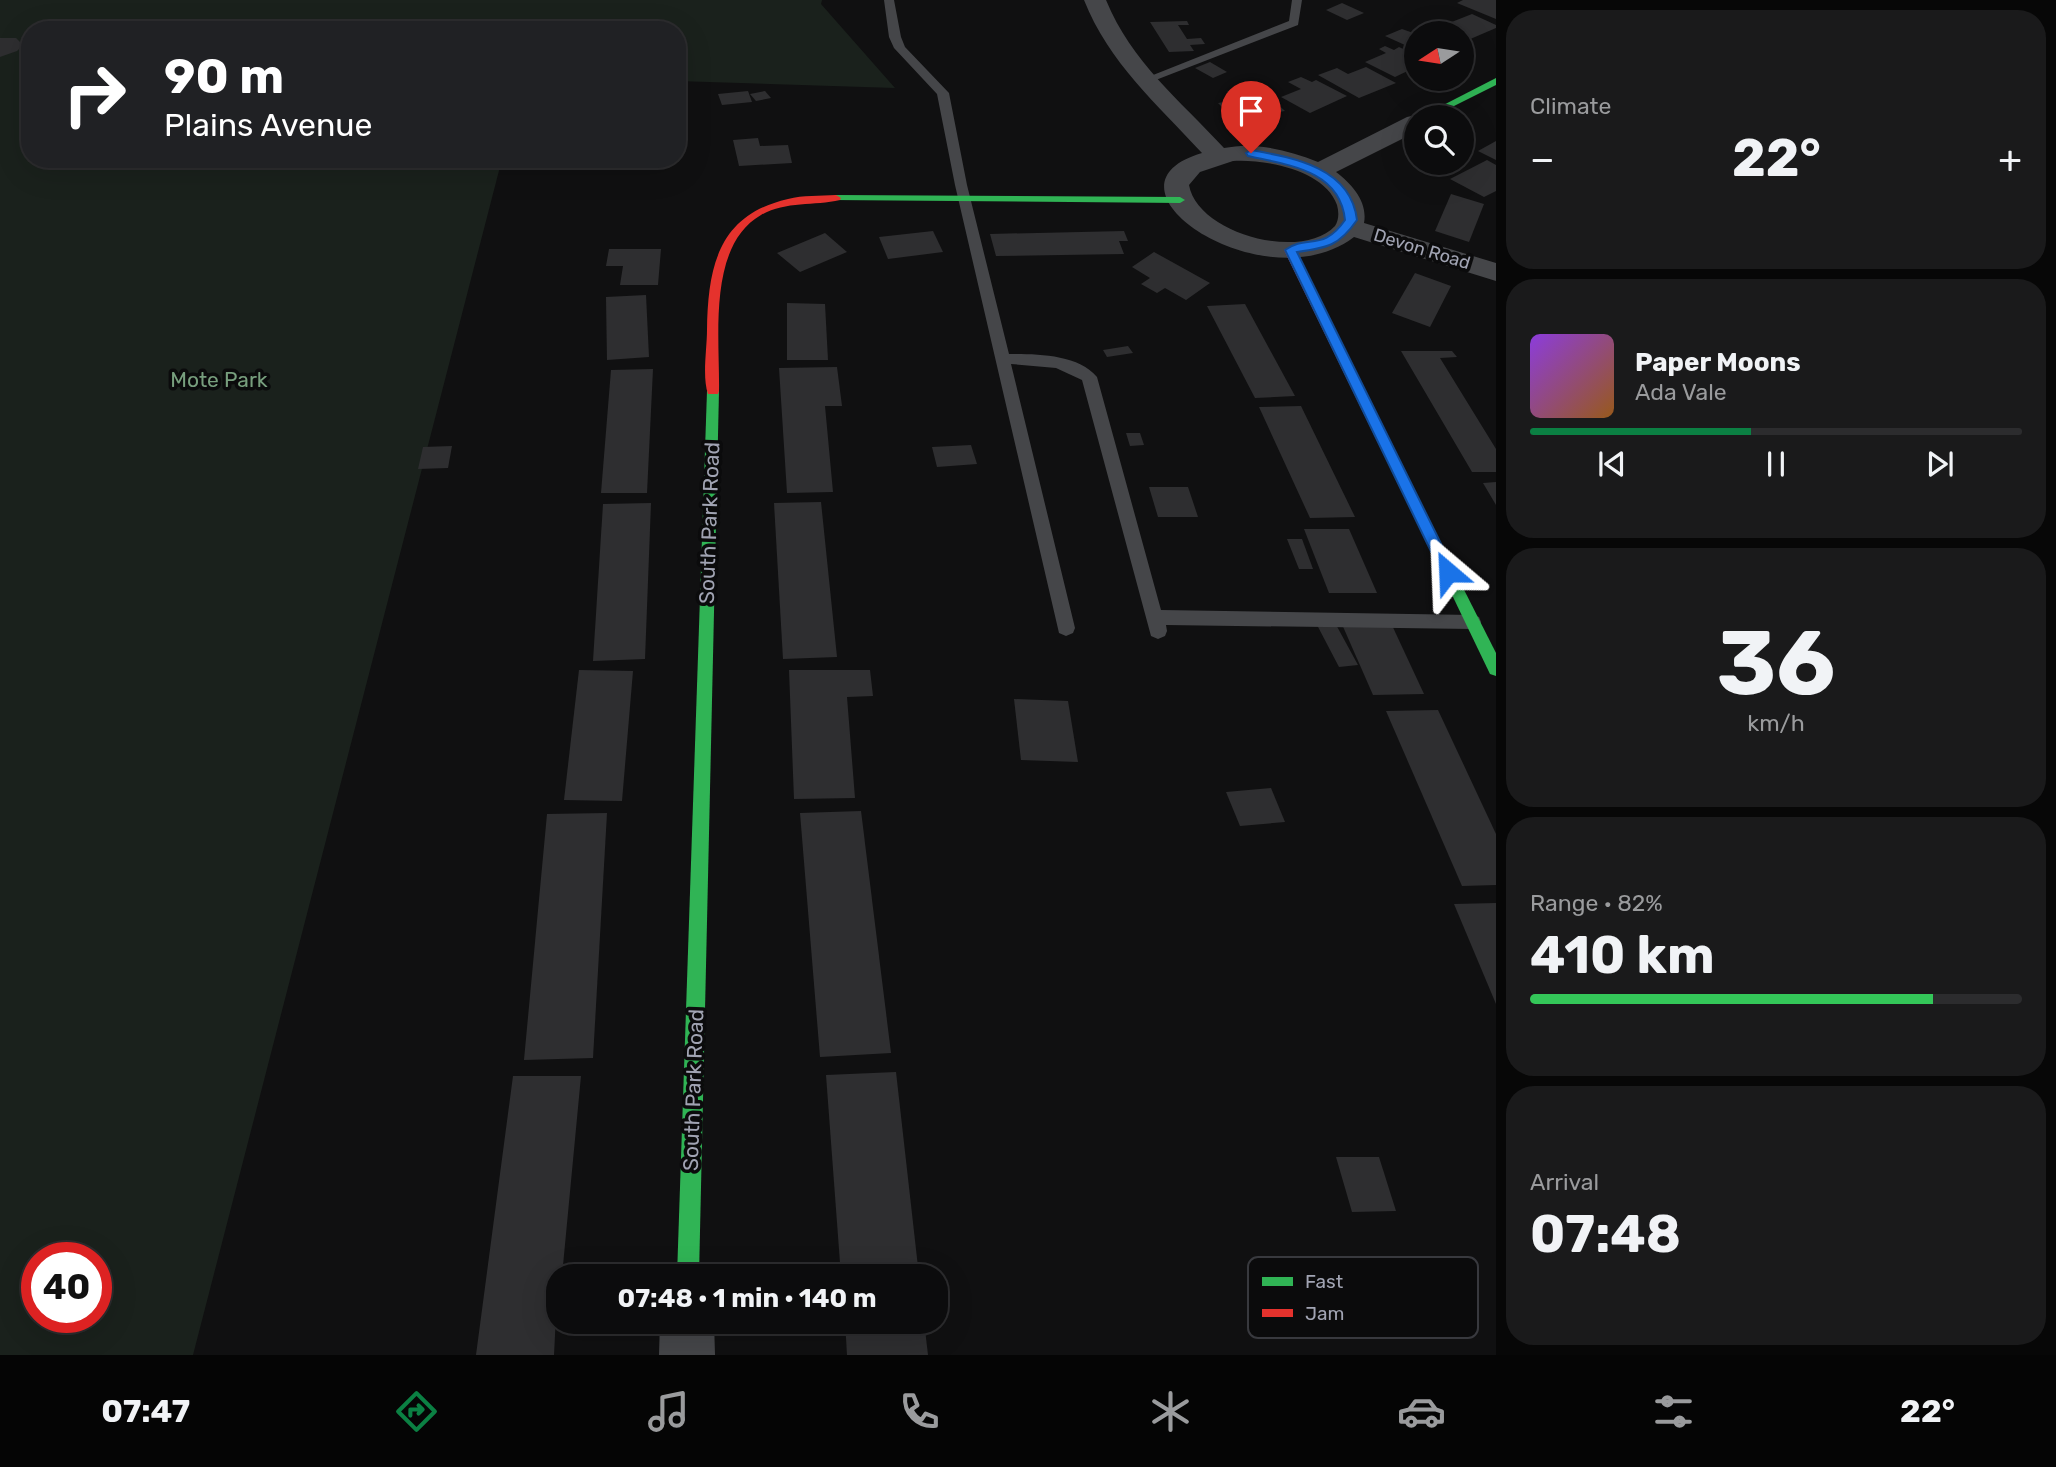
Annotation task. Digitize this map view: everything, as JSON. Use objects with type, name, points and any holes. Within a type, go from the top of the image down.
[{"type":"street","points":[[1096,0],[1111,36],[1144,81],[1217,155]]},
{"type":"street","points":[[1449,105],[1496,81]]},
{"type":"street","points":[[1317,172],[1404,128]]},
{"type":"street","points":[[1241,153],[1272,156],[1317,172],[1335,185],[1347,199],[1352,214],[1349,227],[1327,243],[1290,250],[1255,246],[1221,235],[1195,218],[1180,200],[1178,183],[1184,172],[1199,160],[1217,155],[1241,153]]},
{"type":"street","name":"South Park Road","points":[[688,1264],[714,358],[717,275],[723,244],[729,233],[750,215],[783,202],[825,197],[1180,200]]},
{"type":"street","name":"Devon Road","points":[[1349,227],[1496,272]]},
{"type":"street","points":[[1290,250],[1496,669]]},
{"type":"street","points":[[687,1334],[687,1355]]},
{"type":"lane","points":[[889,0],[895,37],[900,48],[943,93],[1002,359],[1066,628]]},
{"type":"lane","points":[[1144,81],[1294,23],[1297,0]]},
{"type":"lane","points":[[1002,359],[1050,360],[1073,366],[1089,377],[1156,624],[1472,622]]},
{"type":"green space","name":"Mote Park","points":[[0,0],[822,0],[821,4],[895,88],[686,81],[686,21],[21,21],[21,168],[500,168],[193,1355],[0,1355]]},
{"type":"building","points":[[1463,0],[1496,0],[1496,19],[1457,3]]},
{"type":"building","points":[[1342,3],[1364,13],[1347,20],[1326,10]]},
{"type":"building","points":[[1472,14],[1496,25],[1496,28],[1474,37],[1474,21],[1454,21]]},
{"type":"building","points":[[1187,21],[1189,25],[1178,25],[1187,39],[1201,38],[1205,44],[1190,45],[1194,51],[1169,52],[1150,22]]},
{"type":"building","points":[[1404,30],[1404,45],[1385,36]]},
{"type":"building","points":[[0,38],[16,38],[21,43],[17,51],[0,57]]},
{"type":"building","points":[[1385,46],[1394,50],[1399,47],[1404,49],[1404,73],[1395,77],[1365,62],[1386,53],[1379,49]]},
{"type":"building","points":[[1210,62],[1227,72],[1213,78],[1195,68]]},
{"type":"building","points":[[1366,67],[1396,83],[1359,98],[1318,75],[1337,68],[1348,74]]},
{"type":"building","points":[[1301,77],[1312,82],[1316,80],[1347,96],[1310,113],[1281,97],[1301,89],[1288,82]]},
{"type":"building","points":[[1241,89],[1250,97],[1268,95],[1285,111],[1234,119],[1218,103],[1236,100],[1227,91]]},
{"type":"building","points":[[748,91],[752,102],[722,105],[718,94]]},
{"type":"building","points":[[765,91],[771,98],[756,101],[750,94]]},
{"type":"building","points":[[758,138],[760,146],[788,145],[792,163],[739,166],[733,140]]},
{"type":"building","points":[[1496,141],[1496,160],[1478,151]]},
{"type":"building","points":[[1487,160],[1496,165],[1496,191],[1484,197],[1450,179],[1458,175],[1474,175],[1474,167]]},
{"type":"building","points":[[1451,194],[1484,204],[1469,242],[1435,231]]},
{"type":"building","points":[[933,231],[943,252],[888,259],[879,237]]},
{"type":"building","points":[[1124,231],[1128,241],[1119,241],[1124,254],[996,256],[990,234]]},
{"type":"building","points":[[825,233],[847,252],[800,272],[777,253]]},
{"type":"building","points":[[609,249],[661,249],[658,285],[620,285],[623,266],[606,266]]},
{"type":"building","points":[[1154,252],[1210,283],[1186,300],[1165,288],[1157,293],[1141,284],[1150,278],[1132,267]]},
{"type":"building","points":[[1415,273],[1451,286],[1430,327],[1392,313]]},
{"type":"building","points":[[646,295],[649,357],[607,360],[606,297]]},
{"type":"building","points":[[787,303],[825,304],[828,360],[787,360]]},
{"type":"building","points":[[1245,304],[1295,396],[1255,398],[1207,306]]},
{"type":"building","points":[[1128,346],[1133,353],[1107,357],[1103,350]]},
{"type":"building","points":[[1401,351],[1452,351],[1457,357],[1440,358],[1496,449],[1496,472],[1472,472]]},
{"type":"building","points":[[837,367],[842,406],[825,406],[833,492],[787,493],[779,368]]},
{"type":"building","points":[[653,369],[647,493],[601,493],[611,370]]},
{"type":"building","points":[[1301,406],[1355,517],[1310,518],[1259,407]]},
{"type":"building","points":[[1126,433],[1140,433],[1144,445],[1130,446]]},
{"type":"building","points":[[971,445],[977,464],[937,467],[932,447]]},
{"type":"building","points":[[452,446],[448,468],[418,469],[423,447]]},
{"type":"building","points":[[1496,482],[1496,505],[1483,483]]},
{"type":"building","points":[[1149,487],[1188,487],[1198,517],[1158,517]]},
{"type":"building","points":[[821,502],[837,657],[783,659],[774,503]]},
{"type":"building","points":[[651,503],[645,659],[593,661],[603,504]]},
{"type":"building","points":[[1304,529],[1349,529],[1377,593],[1329,593]]},
{"type":"building","points":[[1287,539],[1302,539],[1313,569],[1299,569]]},
{"type":"building","points":[[1334,621],[1358,665],[1339,667],[1316,623]]},
{"type":"building","points":[[1390,621],[1424,694],[1373,695],[1341,622]]},
{"type":"building","points":[[579,670],[633,671],[622,801],[564,800]]},
{"type":"building","points":[[789,670],[870,670],[873,696],[847,697],[855,798],[794,799]]},
{"type":"building","points":[[1014,699],[1068,701],[1078,762],[1021,760]]},
{"type":"building","points":[[1438,710],[1496,834],[1496,885],[1462,886],[1386,711]]},
{"type":"building","points":[[1271,788],[1285,822],[1240,826],[1226,792]]},
{"type":"building","points":[[861,811],[891,1053],[820,1057],[800,813]]},
{"type":"building","points":[[607,813],[593,1058],[524,1060],[547,814]]},
{"type":"building","points":[[1496,903],[1496,1004],[1454,904]]},
{"type":"building","points":[[896,1072],[918,1264],[840,1264],[826,1075]]},
{"type":"building","points":[[513,1076],[581,1076],[563,1264],[546,1264],[546,1334],[555,1334],[554,1355],[476,1355]]},
{"type":"building","points":[[1336,1157],[1379,1157],[1396,1211],[1352,1212]]},
{"type":"building","points":[[846,1334],[926,1334],[928,1355],[847,1355]]},
{"type":"traffic: fast","points":[[1449,105],[1496,81]]},
{"type":"traffic: fast","points":[[836,198],[1180,200]]},
{"type":"traffic: fast","points":[[688,1264],[713,391]]},
{"type":"traffic: fast","points":[[1448,572],[1496,669]]},
{"type":"traffic: jam","points":[[713,391],[716,283],[722,254],[735,231],[757,213],[790,202],[836,198]]},
{"type":"traffic: jam","points":[[1290,250],[1448,572]]},
{"type":"route","points":[[1251,153],[1289,160],[1312,170],[1335,185],[1349,203],[1352,210],[1351,220],[1349,227],[1340,236],[1322,245],[1290,250],[1448,572]]}]
